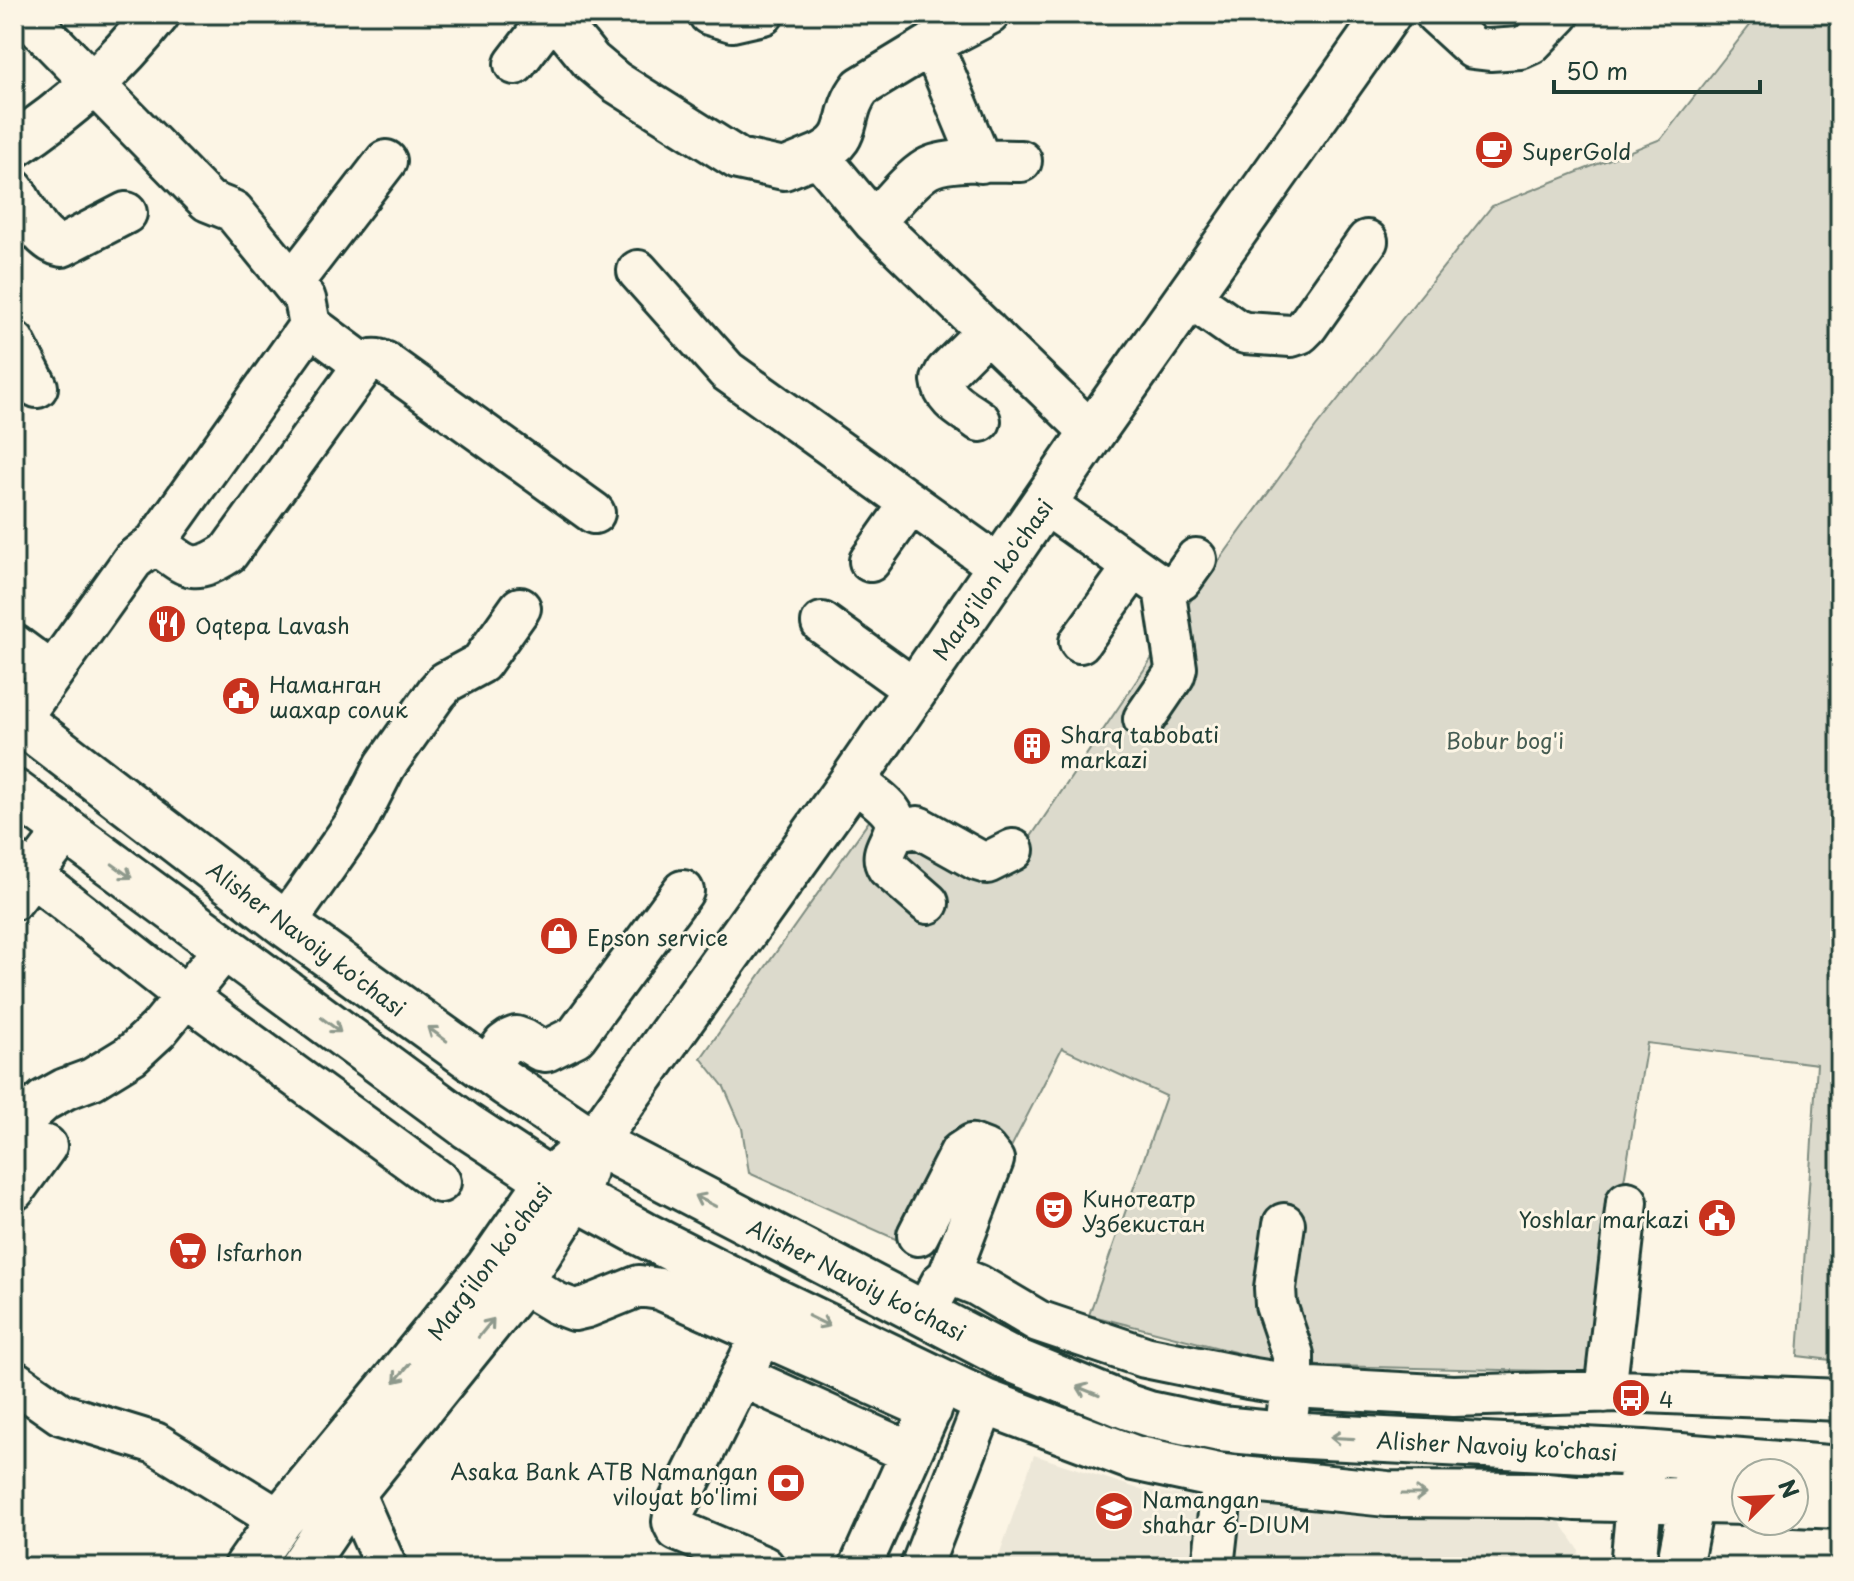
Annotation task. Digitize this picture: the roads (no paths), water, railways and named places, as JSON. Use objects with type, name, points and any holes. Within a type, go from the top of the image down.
[{"type":"main road","points":[[14,145],[92,85],[157,14]]},
{"type":"main road","name":"Marg'ilon ko'chasi","points":[[594,1142],[853,780],[1188,296],[1371,22]]},
{"type":"main road","name":"Alisher Navoiy ko'chasi","points":[[16,718],[285,924],[485,1069],[594,1142],[1013,1360],[1128,1407],[1220,1429],[1644,1453],[1840,1469]]},
{"type":"main road","points":[[14,792],[467,1126],[562,1188],[643,1234],[770,1318],[937,1396],[985,1402],[1134,1458],[1223,1477],[1387,1494],[1546,1495],[1730,1503]]},
{"type":"main road","name":"Margʻilon koʻchasi","points":[[247,1567],[280,1520],[488,1268],[562,1188],[594,1142]]},
{"type":"main road","name":"Margʻilon koʻchasi","points":[[302,1567],[353,1492],[521,1282],[562,1188]]},
{"type":"main road","points":[[1134,1458],[1149,1414]]},
{"type":"main road","points":[[1633,1561],[1644,1453]]},
{"type":"main road","points":[[1682,1556],[1700,1457]]},
{"type":"main road","points":[[1575,1498],[1602,1514],[1633,1561]]},
{"type":"main road","points":[[1810,1505],[1840,1506]]},
{"type":"main road","points":[[1682,1556],[1730,1517]]},
{"type":"street","points":[[515,64],[553,14],[591,61],[616,82],[738,159],[784,169],[838,143],[844,133],[852,98],[861,87],[989,14]]},
{"type":"street","points":[[709,14],[732,21],[763,14]]},
{"type":"street","points":[[1436,14],[1473,48],[1490,50],[1520,48],[1531,43],[1559,14]]},
{"type":"street","points":[[29,23],[208,201],[233,211],[305,299],[310,325],[364,365]]},
{"type":"street","points":[[932,44],[981,162]]},
{"type":"street","points":[[818,155],[874,222],[1092,433]]},
{"type":"street","points":[[292,283],[386,161]]},
{"type":"street","points":[[874,222],[926,169],[940,163],[1021,161]]},
{"type":"street","points":[[14,190],[51,244],[62,246],[73,242],[126,213]]},
{"type":"street","points":[[1188,296],[1235,329],[1254,334],[1291,336],[1307,326],[1367,241]]},
{"type":"street","points":[[638,271],[727,371],[1000,567]]},
{"type":"street","points":[[16,718],[133,560],[155,543],[310,325]]},
{"type":"street","points":[[980,421],[950,400],[943,389],[942,380],[946,372],[987,331]]},
{"type":"street","points":[[14,342],[37,387]]},
{"type":"street","points":[[155,543],[189,567],[205,565],[228,553],[364,365],[376,358],[594,513]]},
{"type":"street","points":[[870,561],[911,503]]},
{"type":"street","points":[[1044,503],[1149,578],[1181,580],[1196,559]]},
{"type":"street","points":[[1080,642],[1149,578]]},
{"type":"street","points":[[1144,719],[1176,668],[1149,578]]},
{"type":"street","points":[[285,924],[356,823],[385,766],[437,692],[446,682],[481,663],[520,608]]},
{"type":"street","points":[[822,623],[915,690]]},
{"type":"street","points":[[14,645],[52,673]]},
{"type":"street","points":[[853,780],[890,811],[895,822],[884,862],[928,903]]},
{"type":"street","points":[[895,831],[918,827],[987,863],[1013,850]]},
{"type":"street","points":[[66,831],[20,878],[440,1182]]},
{"type":"street","points":[[485,1069],[504,1044],[516,1037],[546,1051],[576,1036],[683,891]]},
{"type":"street","points":[[14,1190],[30,1139],[27,1116],[45,1100],[92,1079],[131,1055],[158,1030],[226,947]]},
{"type":"street","points":[[918,1235],[960,1153],[972,1145],[985,1150],[993,1160],[948,1278]]},
{"type":"street","points":[[1605,1392],[1627,1202]]},
{"type":"street","points":[[1284,1224],[1275,1288],[1276,1305],[1293,1355],[1285,1435]]},
{"type":"street","points":[[924,1315],[942,1282],[957,1277],[977,1285],[1038,1321],[1145,1357],[1311,1388],[1453,1396],[1605,1392],[1840,1400]]},
{"type":"street","points":[[521,1282],[574,1310],[639,1286],[770,1318],[675,1510],[673,1522],[677,1530],[764,1567]]},
{"type":"street","points":[[741,1376],[911,1453]]},
{"type":"street","points":[[14,1381],[61,1414],[155,1443],[280,1520]]},
{"type":"street","points":[[860,1567],[937,1396]]},
{"type":"street","points":[[921,1567],[985,1402]]},
{"type":"street","points":[[1213,1567],[1223,1477]]},
{"type":"street","points":[[353,1492],[386,1567]]},
{"type":"place","name":"SuperGold","points":[[1494,150]]},
{"type":"place","name":"Oqtepa Lavash","points":[[167,624]]},
{"type":"place","name":"Наманган шахар солик","points":[[241,696]]},
{"type":"place","name":"Sharq tabobati markazi","points":[[1032,746]]},
{"type":"place","name":"Epson service","points":[[559,936]]},
{"type":"place","name":"Кинотеатр Узбекистан","points":[[1054,1210]]},
{"type":"place","name":"Yoshlar markazi","points":[[1717,1218]]},
{"type":"place","name":"Isfarhon","points":[[188,1251]]},
{"type":"place","name":"4","points":[[1631,1398]]},
{"type":"place","name":"Asaka Bank ATB Namangan viloyat bo'limi","points":[[786,1483]]},
{"type":"place","name":"Namangan shahar 6-DIUM","points":[[1114,1511]]},
{"type":"park label","name":"Bobur bog'i","points":[[1505,739]]}]
